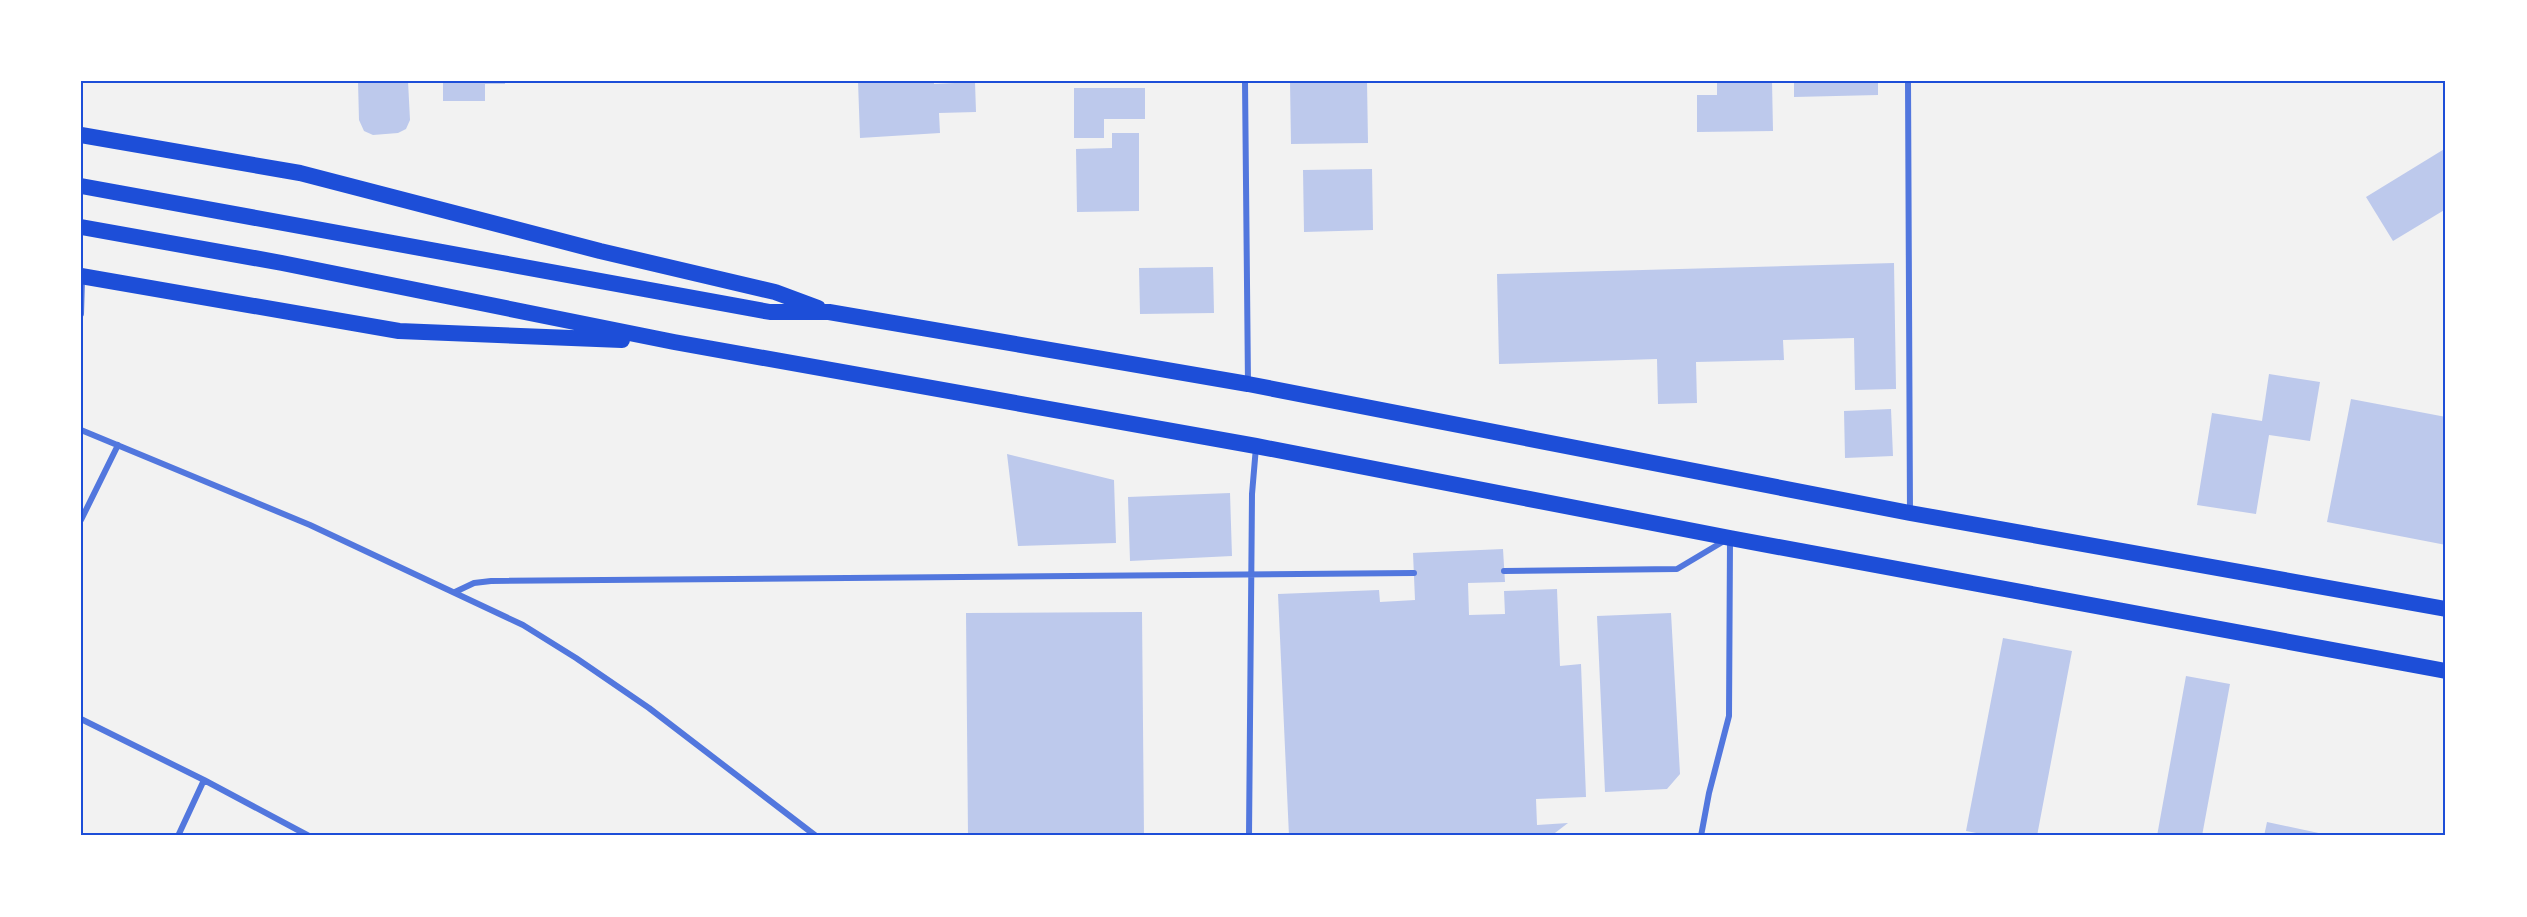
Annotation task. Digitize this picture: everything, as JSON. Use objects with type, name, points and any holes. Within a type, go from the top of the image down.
[{"type":"highway","points":[[81,135],[300,173],[600,251],[775,292],[829,312]]},
{"type":"highway","points":[[81,186],[770,312],[829,312],[1248,384],[1910,513],[2446,609]]},
{"type":"highway","points":[[81,227],[282,263],[674,342],[1256,446],[1730,538],[2446,671]]},
{"type":"highway","points":[[82,276],[399,331],[674,342]]},
{"type":"street","points":[[1245,81],[1248,384]]},
{"type":"street","points":[[1908,81],[1910,513]]},
{"type":"street","points":[[81,314],[82,276]]},
{"type":"street","points":[[81,430],[310,525],[523,625],[585,664],[648,708],[816,836]]},
{"type":"street","points":[[81,520],[118,445]]},
{"type":"street","points":[[1249,836],[1252,494],[1256,446]]},
{"type":"street","points":[[1504,571],[1677,569],[1730,538]]},
{"type":"street","points":[[1701,836],[1709,793],[1730,716],[1730,538]]},
{"type":"street","points":[[455,592],[474,583],[491,581],[1413,573]]},
{"type":"street","points":[[81,719],[204,780],[299,834],[309,836]]},
{"type":"street","points":[[178,836],[204,780]]},
{"type":"building","points":[[358,81],[408,81],[410,120],[406,129],[398,133],[373,135],[364,131],[359,120]]},
{"type":"building","points":[[426,81],[505,81],[505,84],[485,84],[485,101],[443,101],[443,83],[426,83]]},
{"type":"building","points":[[858,81],[934,81],[934,84],[975,82],[976,112],[939,113],[940,133],[860,138]]},
{"type":"building","points":[[1290,81],[1367,81],[1368,143],[1291,144]]},
{"type":"building","points":[[1717,81],[1772,81],[1773,131],[1697,132],[1697,95],[1717,95]]},
{"type":"building","points":[[1794,81],[1878,81],[1878,95],[1794,97]]},
{"type":"building","points":[[1074,88],[1145,88],[1145,119],[1104,119],[1104,138],[1074,138]]},
{"type":"building","points":[[1112,133],[1139,133],[1139,211],[1077,212],[1076,149],[1112,148]]},
{"type":"building","points":[[2446,148],[2446,209],[2393,241],[2366,197]]},
{"type":"building","points":[[1372,169],[1373,230],[1304,232],[1303,170]]},
{"type":"building","points":[[1894,263],[1896,389],[1855,390],[1854,338],[1783,340],[1784,360],[1696,362],[1697,403],[1658,404],[1657,359],[1499,364],[1497,274]]},
{"type":"building","points":[[1213,267],[1214,313],[1140,314],[1139,268]]},
{"type":"building","points":[[2269,374],[2320,382],[2310,441],[2269,435],[2256,514],[2197,505],[2212,413],[2262,421]]},
{"type":"building","points":[[2351,399],[2446,417],[2446,545],[2327,522]]},
{"type":"building","points":[[1891,409],[1893,456],[1845,458],[1844,411]]},
{"type":"building","points":[[1007,454],[1114,480],[1116,543],[1018,546]]},
{"type":"building","points":[[1230,493],[1232,556],[1130,561],[1128,497]]},
{"type":"building","points":[[1503,549],[1505,582],[1468,583],[1469,615],[1505,614],[1504,591],[1557,589],[1560,666],[1581,664],[1586,797],[1536,799],[1537,825],[1568,823],[1551,836],[1289,836],[1278,594],[1379,590],[1380,602],[1415,600],[1413,553]]},
{"type":"building","points":[[1142,612],[1144,836],[968,836],[966,613]]},
{"type":"building","points":[[1671,613],[1680,774],[1667,789],[1605,792],[1597,616]]},
{"type":"building","points":[[2003,638],[2072,651],[2037,836],[1992,836],[1966,831]]},
{"type":"building","points":[[2186,676],[2230,684],[2202,836],[2157,836]]},
{"type":"building","points":[[2267,822],[2328,835],[2328,836],[2264,836]]}]
